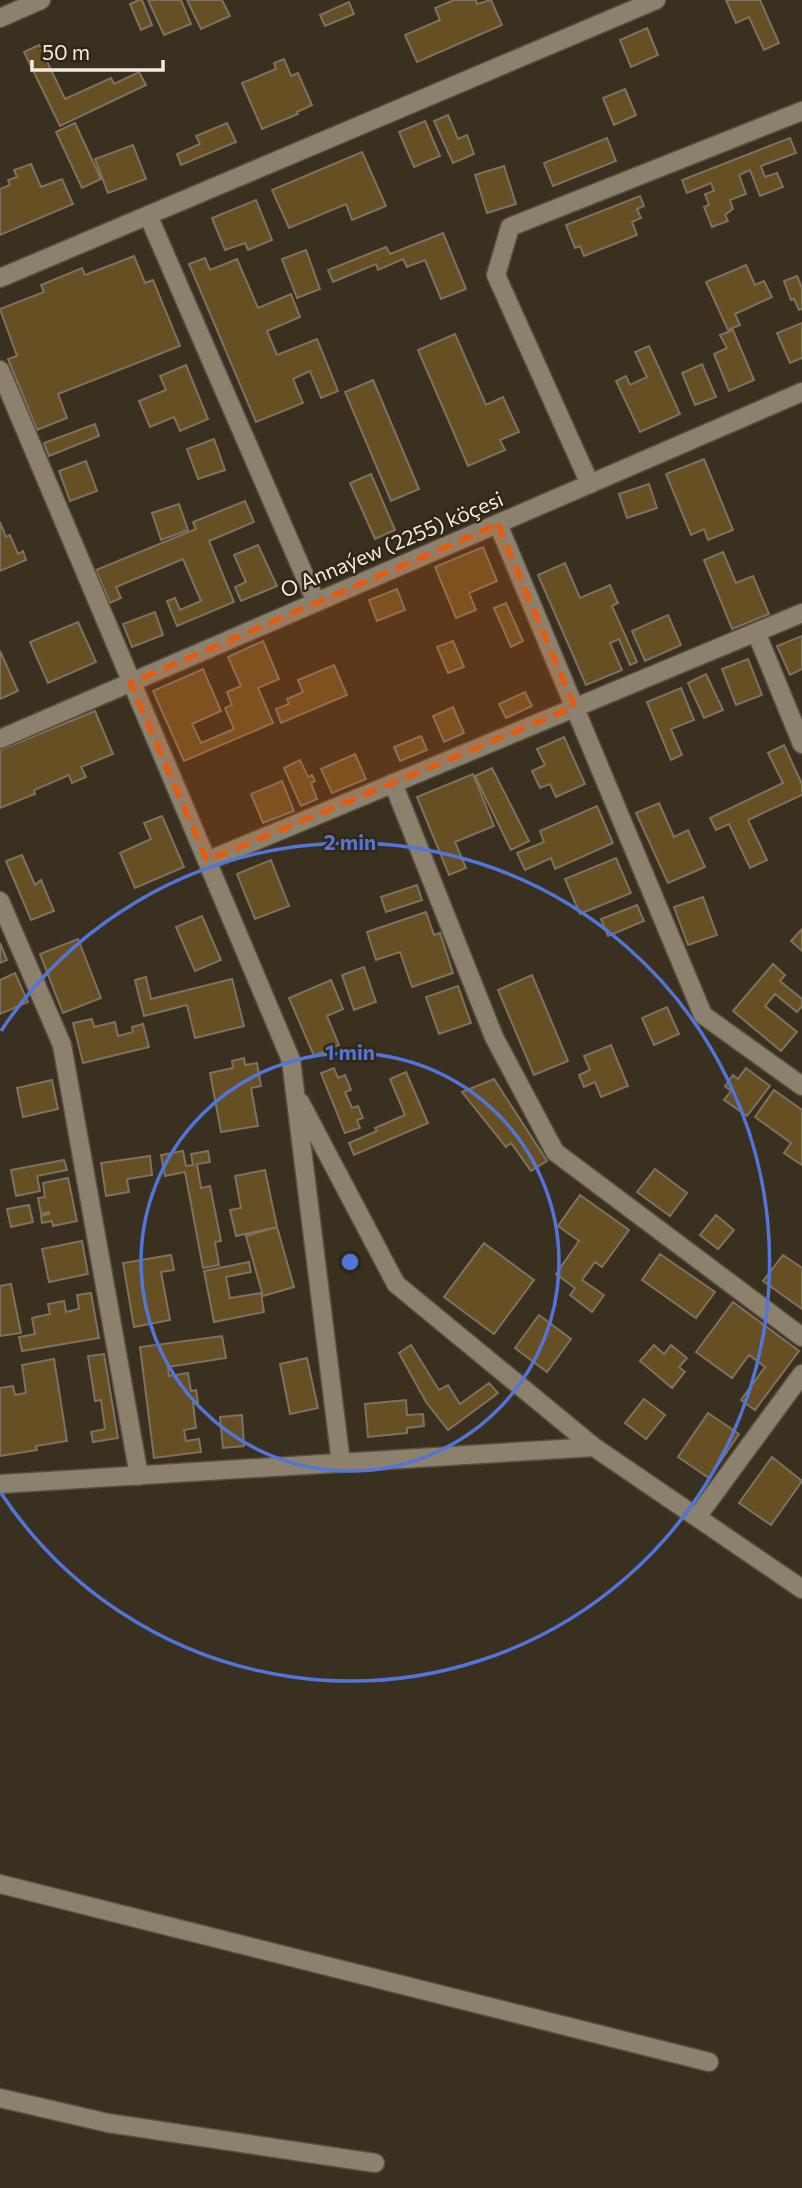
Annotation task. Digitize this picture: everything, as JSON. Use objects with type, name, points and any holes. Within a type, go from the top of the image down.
[{"type":"street","points":[[0,18],[41,0]]},
{"type":"street","points":[[0,278],[656,0]]},
{"type":"street","points":[[590,484],[496,275],[510,227],[802,111]]},
{"type":"street","points":[[148,215],[316,602]]},
{"type":"street","points":[[0,370],[291,1060],[341,1463]]},
{"type":"street","name":"O Annaýew (2255) köçesi","points":[[0,739],[802,392]]},
{"type":"street","points":[[498,524],[703,1015],[802,1086]]},
{"type":"street","points":[[206,861],[802,613]]},
{"type":"street","points":[[756,632],[802,744]]},
{"type":"street","points":[[393,783],[494,1037],[555,1152],[802,1337]]},
{"type":"street","points":[[0,901],[62,1045],[139,1476]]},
{"type":"street","points":[[295,1093],[396,1284],[594,1447],[802,1589]]},
{"type":"street","points":[[697,1517],[802,1374]]},
{"type":"street","points":[[0,1484],[594,1447]]},
{"type":"street","points":[[0,1884],[709,2062]]},
{"type":"street","points":[[0,2098],[108,2123],[375,2162]]},
{"type":"highlighted area","points":[[498,524],[575,707],[207,861],[130,683]]},
{"type":"building","points":[[142,0],[152,25],[141,30],[130,4]]},
{"type":"building","points":[[148,0],[181,0],[191,24],[164,35]]},
{"type":"building","points":[[187,0],[222,0],[230,16],[201,29]]},
{"type":"building","points":[[454,0],[476,0],[477,4],[491,0],[502,25],[417,62],[405,35],[440,20],[435,8]]},
{"type":"building","points":[[726,0],[760,0],[779,43],[764,50],[749,17],[736,23]]},
{"type":"building","points":[[349,2],[354,14],[325,26],[320,15]]},
{"type":"building","points":[[647,28],[658,55],[631,67],[620,40]]},
{"type":"building","points":[[39,45],[65,99],[111,78],[114,84],[139,72],[146,85],[60,126],[24,52]]},
{"type":"building","points":[[284,59],[291,76],[298,73],[312,105],[262,129],[242,83],[276,69],[274,63]]},
{"type":"building","points":[[625,89],[636,115],[614,125],[603,98]]},
{"type":"building","points":[[448,115],[458,139],[467,135],[474,154],[453,163],[434,121]]},
{"type":"building","points":[[425,121],[440,156],[414,167],[399,132]]},
{"type":"building","points":[[75,123],[101,179],[82,188],[56,132]]},
{"type":"building","points":[[227,123],[236,142],[181,165],[177,154],[200,144],[196,136]]},
{"type":"building","points":[[607,138],[616,161],[553,186],[544,163]]},
{"type":"building","points":[[790,138],[796,153],[761,166],[765,177],[777,173],[783,187],[760,196],[750,170],[739,175],[746,194],[730,200],[733,209],[725,215],[728,221],[712,227],[704,207],[709,205],[705,194],[714,191],[711,183],[687,193],[682,180]]},
{"type":"building","points":[[133,145],[146,179],[108,193],[95,159]]},
{"type":"building","points":[[362,152],[386,206],[352,220],[346,204],[289,228],[272,190]]},
{"type":"building","points":[[31,164],[41,187],[62,179],[73,204],[0,235],[0,189],[10,185],[8,180],[17,177],[14,170]]},
{"type":"building","points":[[504,166],[516,204],[487,213],[475,175]]},
{"type":"building","points":[[640,196],[644,206],[637,209],[641,218],[632,222],[637,235],[584,256],[580,246],[575,248],[566,225]]},
{"type":"building","points":[[256,200],[272,240],[248,250],[245,243],[225,250],[212,218]]},
{"type":"building","points":[[443,233],[466,289],[441,299],[425,260],[407,267],[403,259],[378,270],[376,264],[333,282],[328,270],[386,247],[390,254]]},
{"type":"building","points":[[306,250],[320,289],[297,298],[282,259]]},
{"type":"building","points":[[134,256],[145,283],[153,280],[180,346],[58,394],[67,418],[37,430],[8,359],[17,356],[0,309],[44,292],[41,285],[82,268],[85,275]]},
{"type":"building","points":[[205,258],[210,270],[237,259],[258,308],[291,294],[300,317],[267,331],[277,355],[317,339],[338,391],[321,398],[310,371],[293,379],[303,403],[256,422],[189,264]]},
{"type":"building","points":[[746,265],[755,285],[764,281],[772,297],[735,314],[740,325],[728,330],[706,282]]},
{"type":"building","points":[[797,276],[802,288],[802,309],[799,310],[794,299],[791,300],[784,281]]},
{"type":"building","points":[[802,323],[802,358],[790,363],[777,333]]},
{"type":"building","points":[[733,330],[754,380],[729,391],[714,354],[727,348],[720,335]]},
{"type":"building","points":[[455,334],[486,405],[503,397],[519,432],[500,440],[505,450],[468,466],[418,350]]},
{"type":"building","points":[[649,346],[680,414],[640,432],[616,381],[626,376],[630,385],[647,377],[635,352]]},
{"type":"building","points":[[702,364],[716,397],[695,405],[682,373]]},
{"type":"building","points":[[186,365],[208,419],[180,431],[174,417],[150,427],[139,401],[166,390],[160,376]]},
{"type":"building","points":[[373,380],[419,489],[391,501],[345,392]]},
{"type":"building","points":[[95,424],[99,436],[49,456],[44,443]]},
{"type":"building","points":[[214,439],[225,470],[198,479],[187,449]]},
{"type":"building","points":[[704,459],[733,530],[708,540],[704,529],[691,535],[666,474]]},
{"type":"building","points":[[86,461],[97,491],[70,501],[59,471]]},
{"type":"building","points":[[371,474],[395,530],[375,539],[350,483]]},
{"type":"building","points":[[649,484],[657,508],[627,518],[619,494]]},
{"type":"building","points":[[245,501],[254,522],[209,541],[234,602],[177,626],[167,601],[175,598],[180,610],[201,601],[183,559],[116,587],[121,598],[110,603],[96,570],[196,529],[193,522]]},
{"type":"building","points":[[179,504],[188,530],[161,540],[152,513]]},
{"type":"building","points":[[0,522],[6,537],[10,535],[18,554],[23,551],[26,560],[0,571]]},
{"type":"building","points":[[258,545],[277,586],[241,601],[235,587],[246,582],[234,555]]},
{"type":"building","points":[[483,547],[497,581],[469,593],[476,610],[456,618],[435,567]]},
{"type":"building","points":[[723,552],[736,583],[753,576],[769,614],[732,629],[704,560]]},
{"type":"building","points":[[565,563],[580,598],[610,585],[618,603],[612,606],[637,662],[630,665],[619,639],[610,643],[622,670],[586,685],[538,575]]},
{"type":"building","points":[[397,589],[405,610],[377,621],[369,600]]},
{"type":"building","points":[[506,603],[523,641],[511,647],[494,608]]},
{"type":"building","points":[[155,612],[163,635],[132,647],[123,624]]},
{"type":"building","points":[[668,615],[681,645],[645,661],[632,631]]},
{"type":"building","points":[[78,622],[96,662],[48,683],[30,642]]},
{"type":"building","points":[[802,636],[802,669],[790,675],[777,646]]},
{"type":"building","points":[[263,641],[279,679],[258,688],[273,723],[184,761],[153,691],[203,669],[221,711],[192,724],[201,743],[234,729],[225,708],[232,705],[227,692],[241,686],[228,657]]},
{"type":"building","points":[[453,641],[464,667],[448,673],[437,647]]},
{"type":"building","points":[[0,651],[18,691],[0,699]]},
{"type":"building","points":[[748,659],[762,695],[736,705],[722,669]]},
{"type":"building","points":[[334,665],[347,695],[281,723],[276,709],[289,704],[287,699],[303,692],[298,680]]},
{"type":"building","points":[[706,674],[723,710],[704,718],[688,683]]},
{"type":"building","points":[[681,688],[694,720],[671,729],[682,755],[671,760],[647,702]]},
{"type":"building","points":[[525,692],[532,706],[506,718],[499,704]]},
{"type":"building","points":[[453,707],[464,733],[444,742],[433,716]]},
{"type":"building","points":[[95,711],[113,754],[81,767],[86,777],[72,783],[69,775],[34,790],[35,794],[0,808],[0,750]]},
{"type":"building","points":[[421,736],[427,750],[400,761],[394,747]]},
{"type":"building","points":[[564,737],[585,784],[556,797],[550,784],[540,788],[532,771],[545,765],[537,749]]},
{"type":"building","points":[[784,745],[802,784],[802,795],[748,820],[767,860],[750,868],[729,824],[716,830],[710,818],[783,783],[768,753]]},
{"type":"building","points":[[355,754],[366,779],[332,793],[321,769]]},
{"type":"building","points":[[300,760],[308,777],[312,775],[315,781],[311,783],[317,799],[301,806],[284,768]]},
{"type":"building","points":[[492,768],[529,841],[511,850],[475,776]]},
{"type":"building","points":[[473,774],[494,826],[455,842],[466,868],[449,875],[417,797]]},
{"type":"building","points":[[282,781],[294,811],[263,823],[251,794]]},
{"type":"building","points":[[659,803],[674,837],[688,830],[705,867],[668,883],[636,813]]},
{"type":"building","points":[[597,806],[613,843],[555,869],[551,858],[525,870],[517,853],[544,842],[540,831]]},
{"type":"building","points":[[162,816],[184,867],[135,888],[120,853],[151,839],[144,823]]},
{"type":"building","points":[[22,855],[35,885],[41,880],[54,911],[31,920],[6,861]]},
{"type":"building","points":[[616,858],[631,893],[580,914],[565,879]]},
{"type":"building","points":[[271,860],[289,906],[255,919],[237,874]]},
{"type":"building","points":[[417,885],[422,900],[386,912],[381,897]]},
{"type":"building","points":[[703,897],[717,935],[688,945],[674,907]]},
{"type":"building","points":[[637,905],[644,921],[608,936],[601,919]]},
{"type":"building","points":[[426,912],[434,935],[440,933],[453,973],[412,987],[400,952],[376,960],[367,932]]},
{"type":"building","points":[[202,916],[221,960],[195,971],[176,927]]},
{"type":"building","points":[[802,929],[802,951],[791,941]]},
{"type":"building","points":[[78,939],[101,998],[63,1013],[40,954]]},
{"type":"building","points":[[0,943],[7,960],[0,963]]},
{"type":"building","points":[[773,964],[785,975],[780,981],[802,999],[802,1006],[797,1012],[775,994],[765,1006],[797,1032],[781,1051],[733,1011]]},
{"type":"building","points":[[364,967],[376,1002],[354,1010],[342,975]]},
{"type":"building","points":[[15,973],[28,1002],[0,1014],[0,980]]},
{"type":"building","points":[[532,975],[568,1061],[534,1075],[498,990]]},
{"type":"building","points":[[146,977],[151,999],[232,979],[244,1026],[195,1038],[187,1005],[144,1016],[135,980]]},
{"type":"building","points":[[331,980],[343,1009],[327,1016],[339,1045],[314,1056],[289,998]]},
{"type":"building","points":[[458,986],[471,1023],[439,1034],[426,997]]},
{"type":"building","points":[[667,1007],[679,1034],[654,1045],[642,1018]]},
{"type":"building","points":[[92,1019],[94,1027],[115,1022],[118,1036],[133,1032],[132,1027],[143,1024],[149,1047],[83,1063],[73,1023]]},
{"type":"building","points":[[611,1045],[628,1086],[601,1097],[595,1082],[584,1087],[579,1075],[590,1070],[584,1056]]},
{"type":"building","points":[[244,1058],[245,1065],[257,1063],[261,1086],[251,1088],[258,1126],[221,1132],[210,1073],[233,1068],[232,1061]]},
{"type":"building","points":[[334,1068],[338,1078],[345,1075],[351,1090],[345,1092],[352,1108],[358,1106],[363,1118],[357,1120],[360,1128],[345,1133],[321,1073]]},
{"type":"building","points":[[746,1068],[770,1086],[747,1116],[724,1100],[731,1091],[725,1086],[733,1075],[738,1079]]},
{"type":"building","points":[[406,1072],[428,1123],[354,1155],[349,1143],[405,1115],[390,1079]]},
{"type":"building","points":[[494,1079],[547,1161],[531,1171],[511,1143],[506,1147],[462,1092]]},
{"type":"building","points":[[52,1080],[58,1109],[23,1117],[17,1088]]},
{"type":"building","points":[[774,1090],[802,1110],[802,1165],[784,1153],[791,1143],[755,1117]]},
{"type":"building","points":[[183,1151],[186,1166],[193,1165],[191,1154],[208,1151],[210,1162],[197,1164],[201,1188],[210,1186],[221,1241],[215,1242],[219,1265],[203,1268],[185,1172],[165,1176],[161,1155]]},
{"type":"building","points":[[150,1156],[152,1175],[127,1179],[129,1192],[106,1196],[101,1163]]},
{"type":"building","points":[[64,1160],[67,1170],[37,1176],[40,1191],[16,1196],[11,1170]]},
{"type":"building","points":[[655,1169],[687,1193],[670,1216],[637,1192]]},
{"type":"building","points":[[265,1170],[277,1227],[236,1236],[230,1210],[241,1208],[235,1176]]},
{"type":"building","points":[[68,1178],[77,1221],[53,1226],[52,1221],[42,1223],[41,1216],[49,1214],[41,1214],[38,1198],[45,1197],[43,1183]]},
{"type":"building","points":[[580,1195],[629,1230],[602,1267],[595,1262],[582,1280],[604,1295],[592,1312],[570,1295],[575,1288],[556,1274],[579,1241],[558,1226]]},
{"type":"building","points":[[29,1205],[33,1222],[11,1227],[7,1209]]},
{"type":"building","points":[[716,1215],[734,1230],[718,1249],[700,1235]]},
{"type":"building","points":[[277,1227],[294,1287],[263,1296],[246,1236]]},
{"type":"building","points":[[82,1241],[88,1274],[49,1282],[42,1249]]},
{"type":"building","points":[[484,1243],[534,1280],[494,1334],[444,1297]]},
{"type":"building","points":[[660,1254],[715,1292],[696,1318],[642,1280]]},
{"type":"building","points":[[171,1255],[174,1270],[161,1272],[170,1320],[134,1327],[123,1263]]},
{"type":"building","points":[[783,1255],[802,1268],[802,1309],[763,1281]]},
{"type":"building","points":[[249,1262],[251,1272],[226,1277],[230,1298],[261,1293],[264,1312],[214,1322],[204,1271]]},
{"type":"building","points":[[11,1284],[21,1333],[0,1336],[0,1286]]},
{"type":"building","points":[[91,1293],[99,1338],[22,1351],[19,1337],[35,1334],[32,1318],[50,1314],[48,1304],[64,1301],[66,1312],[79,1309],[77,1295]]},
{"type":"building","points":[[733,1302],[799,1351],[755,1410],[741,1400],[765,1367],[749,1355],[732,1378],[696,1352]]},
{"type":"building","points":[[539,1315],[571,1339],[547,1372],[515,1348]]},
{"type":"building","points":[[222,1336],[226,1358],[168,1367],[169,1376],[188,1373],[191,1391],[196,1390],[198,1402],[193,1403],[196,1428],[184,1430],[186,1441],[199,1439],[201,1452],[154,1458],[140,1347]]},
{"type":"building","points":[[411,1345],[439,1390],[448,1385],[460,1404],[489,1383],[498,1393],[448,1430],[426,1402],[399,1353]]},
{"type":"building","points":[[654,1345],[664,1354],[671,1345],[687,1358],[679,1367],[685,1372],[672,1388],[640,1361]]},
{"type":"building","points":[[104,1354],[118,1438],[93,1442],[91,1432],[105,1429],[101,1400],[95,1401],[88,1356]]},
{"type":"building","points":[[307,1358],[318,1408],[290,1414],[280,1364]]},
{"type":"building","points":[[54,1359],[67,1441],[36,1446],[37,1450],[0,1456],[0,1388],[13,1386],[15,1395],[26,1393],[22,1365]]},
{"type":"building","points":[[644,1399],[665,1415],[646,1439],[625,1423]]},
{"type":"building","points":[[406,1400],[407,1415],[423,1414],[424,1426],[407,1428],[407,1433],[368,1437],[365,1404]]},
{"type":"building","points":[[708,1413],[739,1434],[709,1478],[678,1457]]},
{"type":"building","points":[[242,1415],[244,1446],[223,1448],[220,1417]]},
{"type":"building","points":[[772,1457],[802,1481],[771,1525],[739,1503]]}]
